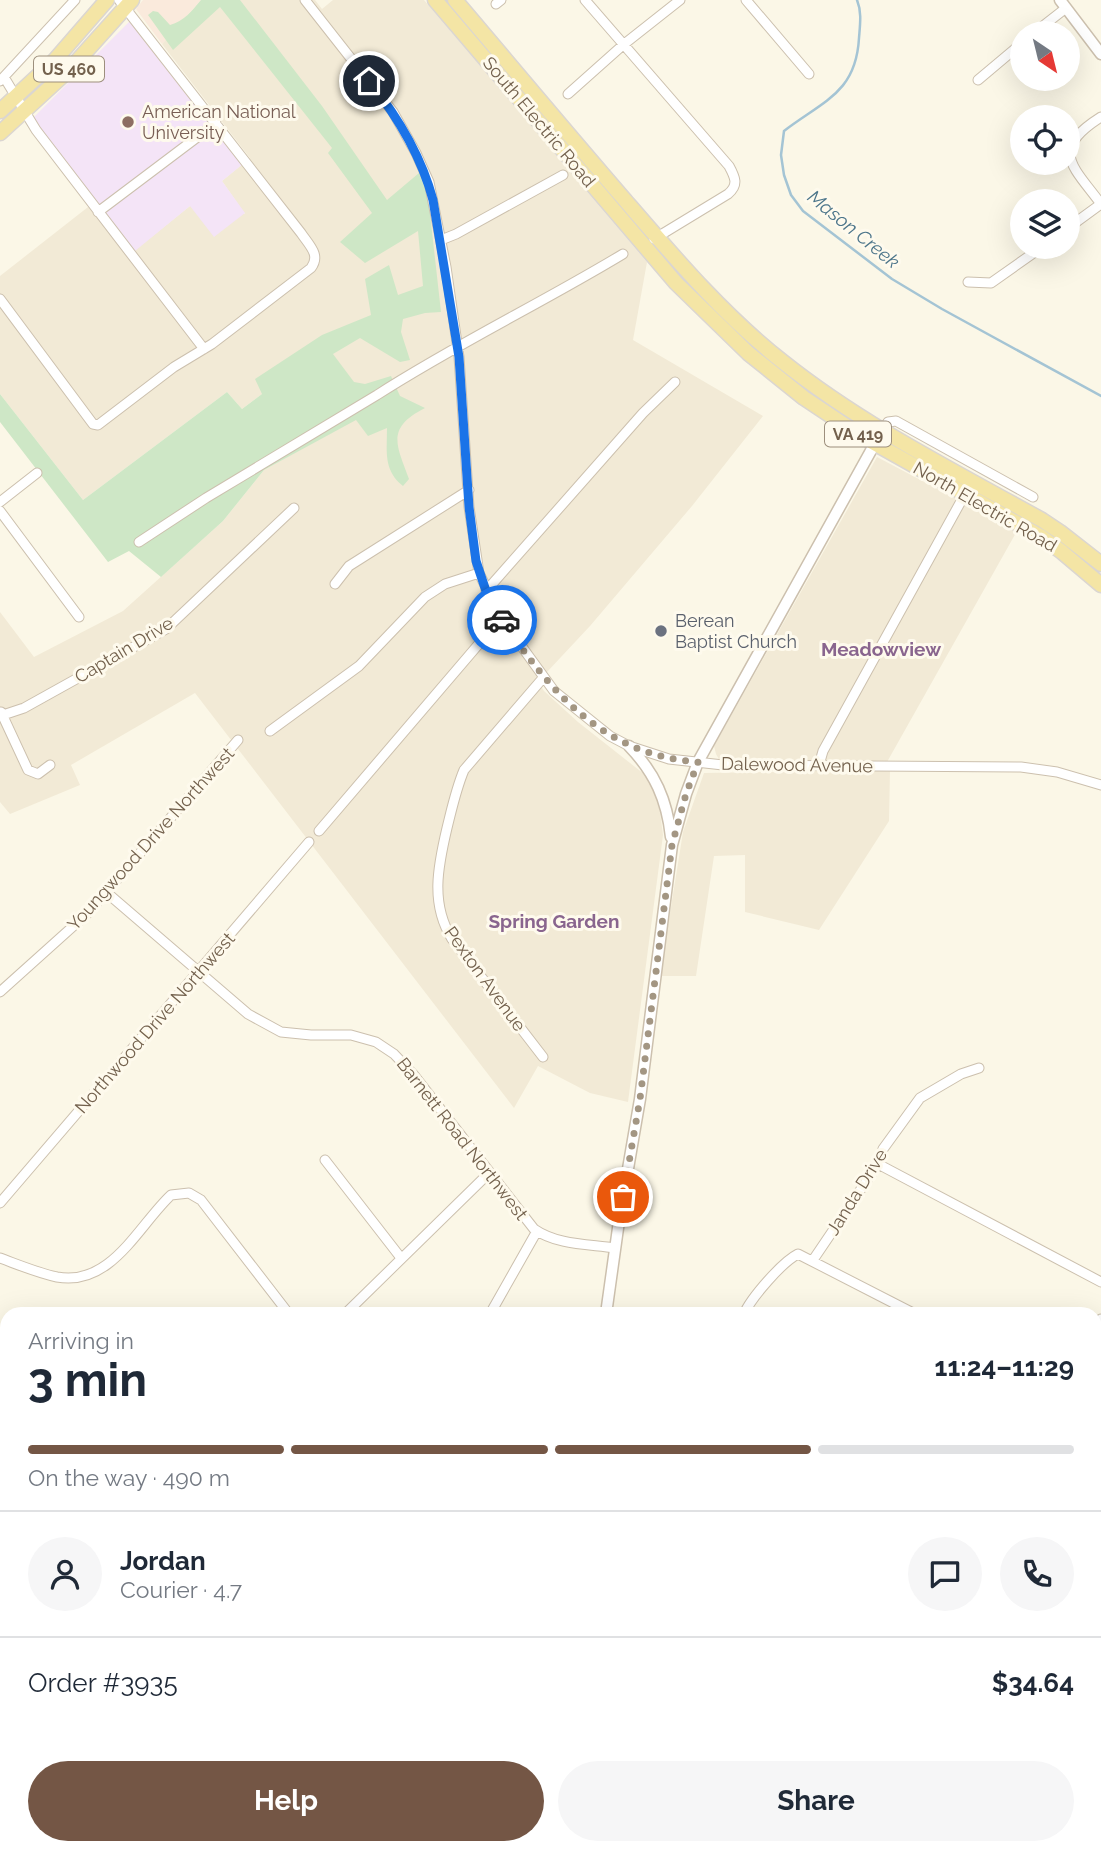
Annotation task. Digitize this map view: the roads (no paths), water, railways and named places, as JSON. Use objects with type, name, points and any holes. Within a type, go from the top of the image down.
[{"type":"main road","name":"US 460","points":[[0,111],[54,61],[107,0]]},
{"type":"main road","name":"South Electric Road","points":[[435,0],[643,244]]},
{"type":"main road","name":"South Electric Road","points":[[455,0],[657,238]]},
{"type":"main road","name":"US 460","points":[[0,133],[71,68],[125,3]]},
{"type":"main road","name":"North Electric Road","points":[[657,238],[717,303],[765,348],[823,392],[1040,536],[1101,585]]},
{"type":"main road","name":"North Electric Road","points":[[643,244],[706,314],[748,354],[804,398],[875,444],[1060,532],[1101,564]]},
{"type":"street","points":[[75,0],[2,79],[17,96],[36,130],[204,349]]},
{"type":"street","name":"Dalewood Avenue","points":[[305,0],[385,101],[407,134],[429,182],[458,347],[478,573],[501,618],[543,678],[565,702],[629,746],[669,759],[723,765],[1029,768],[1057,772],[1101,785]]},
{"type":"street","points":[[585,0],[734,175],[733,190],[643,244]]},
{"type":"street","points":[[568,94],[623,45],[680,0]]},
{"type":"street","points":[[746,0],[809,74]]},
{"type":"street","points":[[0,299],[93,424],[98,425],[174,367],[204,349],[316,262],[316,254],[288,216],[125,3]]},
{"type":"street","points":[[1046,21],[1063,4],[1101,54]]},
{"type":"street","points":[[978,80],[1010,53]]},
{"type":"street","points":[[1080,219],[1101,204],[1076,170],[1070,156],[1075,137],[1101,117]]},
{"type":"street","points":[[98,212],[216,123]]},
{"type":"street","points":[[441,240],[563,175]]},
{"type":"street","points":[[139,542],[403,377],[623,254]]},
{"type":"street","points":[[968,282],[991,283],[1025,259]]},
{"type":"street","points":[[486,591],[643,413],[675,382]]},
{"type":"street","points":[[607,1307],[640,1099],[672,845],[698,762],[888,422],[896,421],[1033,497]]},
{"type":"street","points":[[819,765],[822,751],[981,468]]},
{"type":"street","points":[[0,502],[37,473]]},
{"type":"street","points":[[335,584],[349,566],[469,490]]},
{"type":"street","name":"Captain Drive","points":[[1,713],[24,708],[166,629],[294,508]]},
{"type":"street","points":[[0,511],[79,617]]},
{"type":"street","points":[[270,731],[359,666],[425,597],[445,584],[478,573]]},
{"type":"street","points":[[319,831],[501,618]]},
{"type":"street","name":"Pexton Avenue","points":[[543,678],[464,770],[457,786],[441,853],[437,885],[440,912],[452,939],[543,1057]]},
{"type":"street","points":[[1,713],[28,770],[38,774],[50,765]]},
{"type":"street","name":"Youngwood Drive Northwest","points":[[0,992],[70,931],[237,740]]},
{"type":"street","points":[[629,746],[646,765],[661,789],[670,823],[672,845]]},
{"type":"street","name":"Northwood Drive Northwest","points":[[0,1203],[309,842]]},
{"type":"street","name":"Barnett Road Northwest","points":[[106,892],[248,1014],[275,1029],[296,1034],[351,1035],[366,1038],[385,1047],[413,1074],[526,1222],[537,1231],[560,1241],[615,1248]]},
{"type":"street","name":"Janda Drive","points":[[813,1261],[878,1164],[883,1149],[920,1098],[961,1074],[979,1068]]},
{"type":"street","points":[[325,1160],[401,1258]]},
{"type":"street","points":[[878,1164],[1101,1282]]},
{"type":"street","points":[[352,1307],[489,1173]]},
{"type":"street","points":[[0,1258],[57,1277],[77,1278],[86,1275],[107,1265],[118,1255],[171,1195],[190,1193],[201,1200],[284,1307]]},
{"type":"street","points":[[494,1307],[537,1231]]},
{"type":"street","points":[[749,1307],[794,1255],[802,1254],[902,1307]]},
{"type":"waterway","name":"Mason Creek","points":[[857,0],[860,28],[857,57],[852,72],[835,94],[784,131],[781,155],[791,195],[803,211],[892,279],[1101,396]]},
{"type":"place","name":"American National University","points":[[128,122]]},
{"type":"place","name":"Berean Baptist Church","points":[[661,631]]},
{"type":"district","name":"Meadowview","points":[[881,649]]},
{"type":"district","name":"Spring Garden","points":[[554,921]]}]
